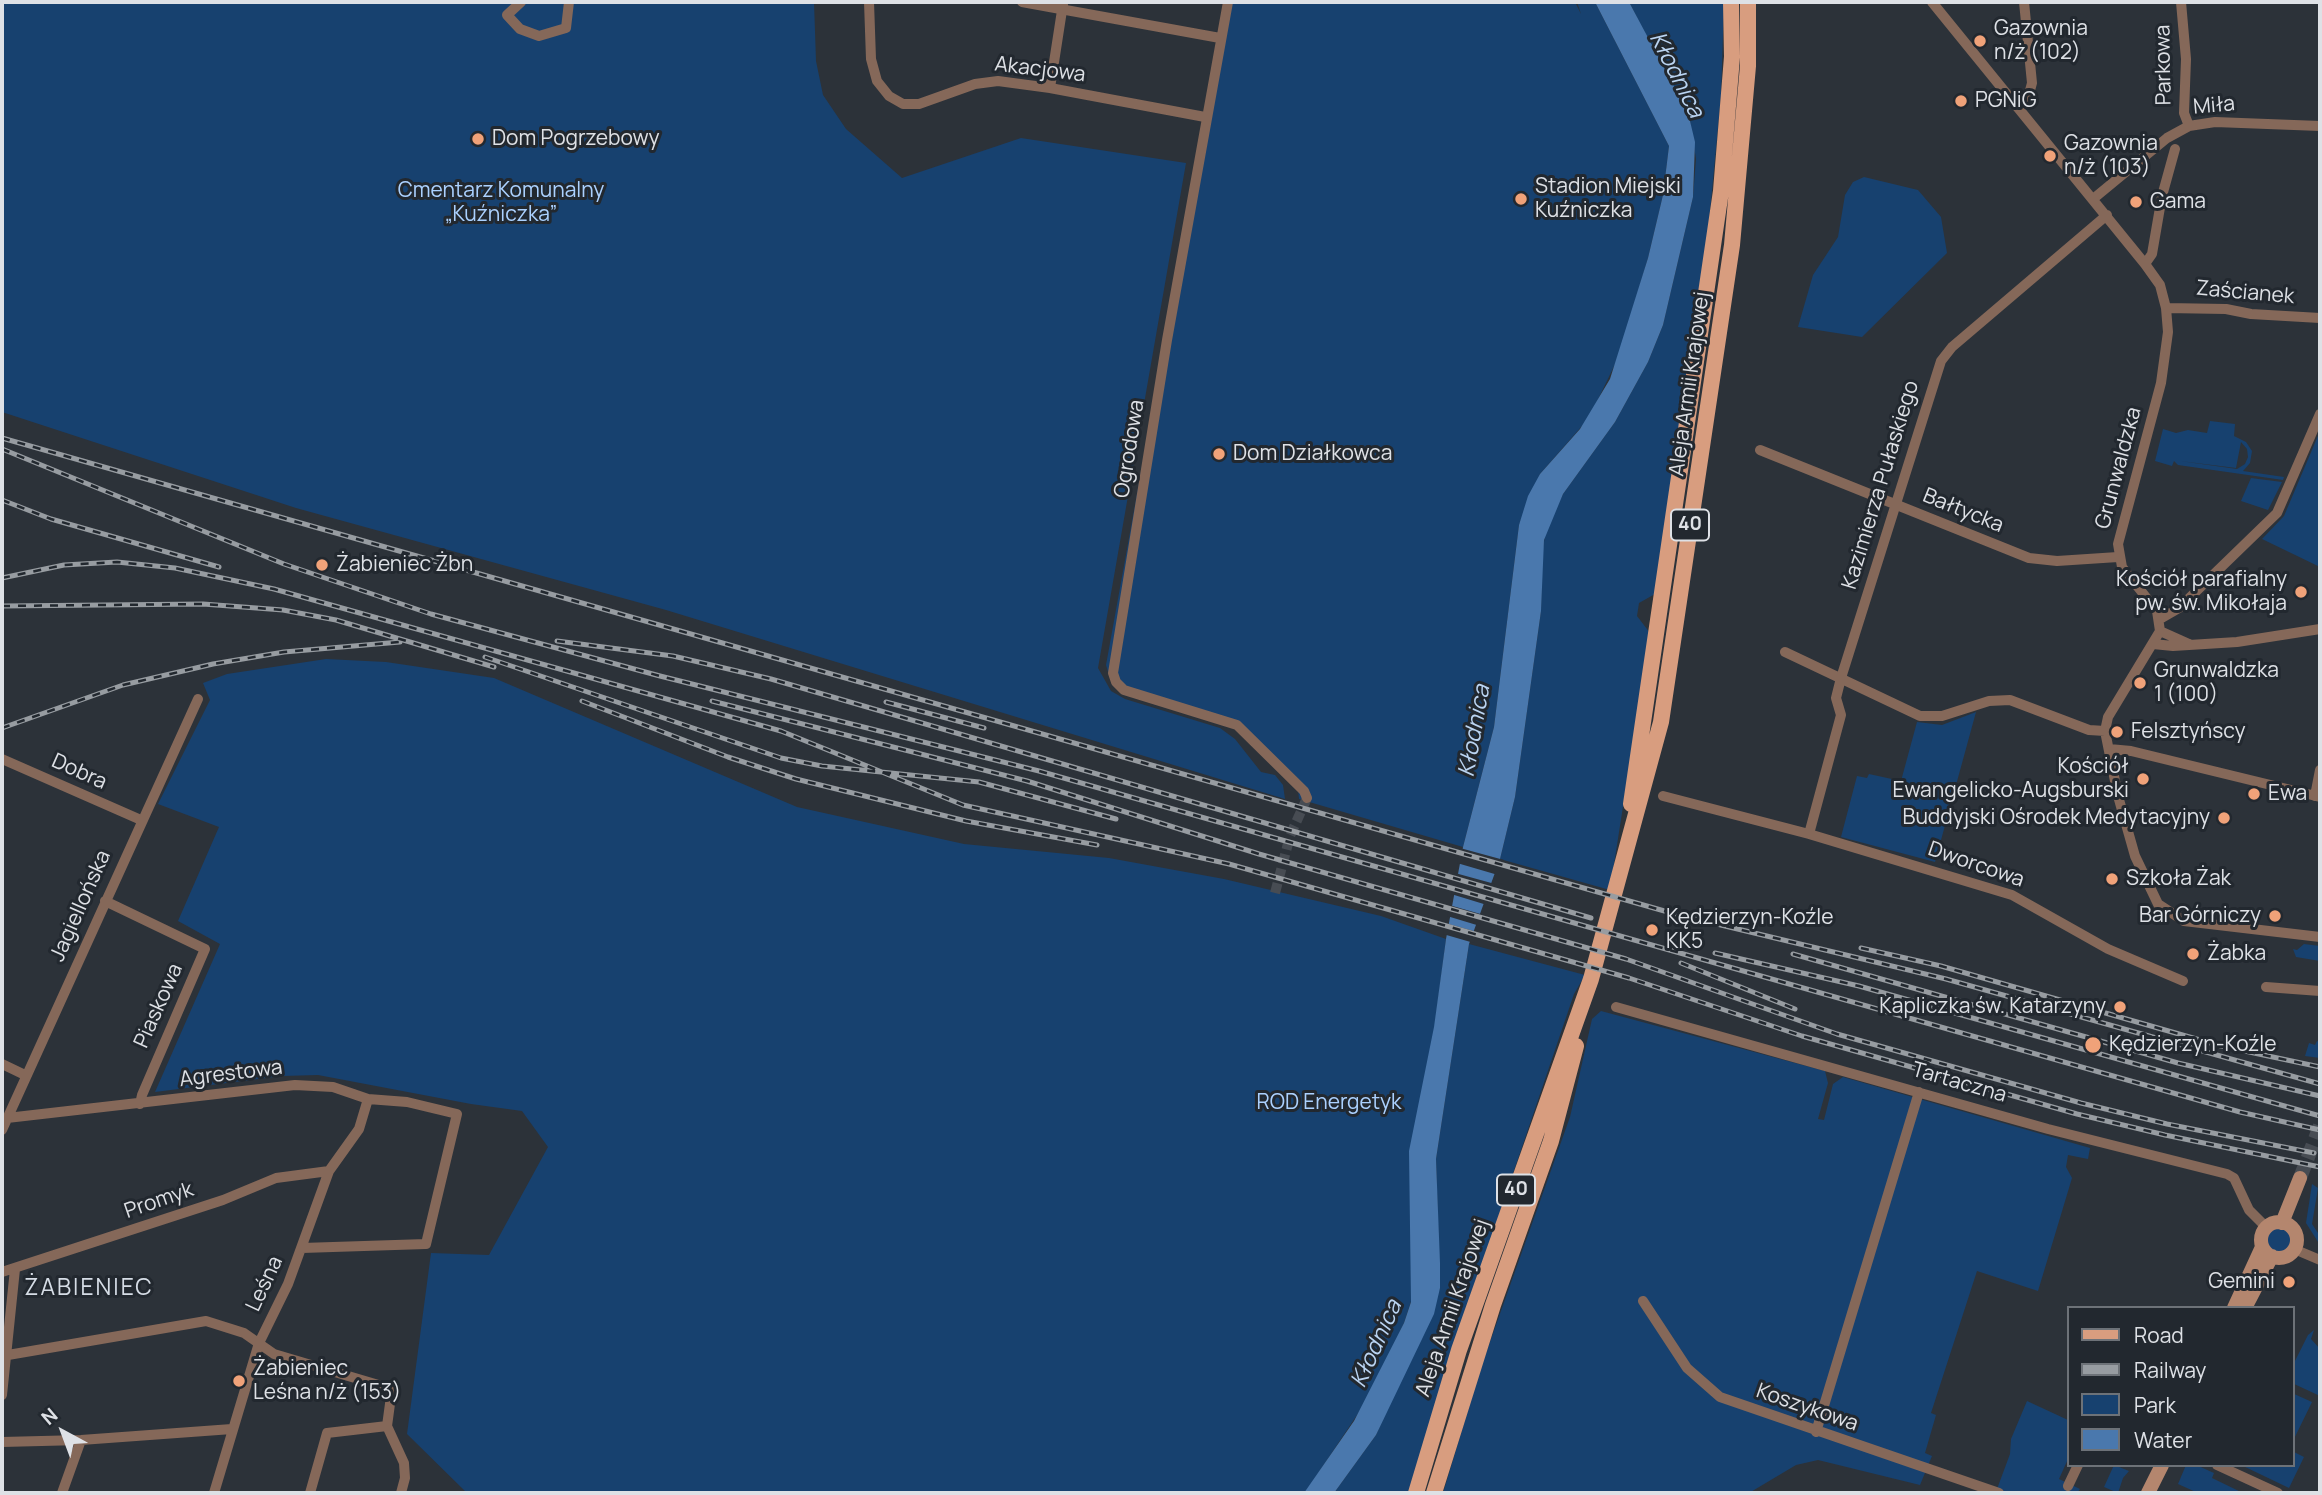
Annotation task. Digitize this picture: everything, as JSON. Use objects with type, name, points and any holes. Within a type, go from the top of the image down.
[{"type":"main road","name":"Aleja Armii Krajowej","points":[[1616,892],[1721,191],[1732,57],[1731,2]]},
{"type":"main road","name":"Aleja Armii Krajowej","points":[[1434,1493],[1493,1304],[1551,1141],[1591,979],[1661,722],[1703,444],[1740,169],[1748,66],[1748,2]]},
{"type":"main road","name":"Aleja Armii Krajowej","points":[[1416,1493],[1459,1350],[1591,979]]},
{"type":"main road","points":[[2283,1223],[2301,1178]]},
{"type":"main road","points":[[2246,1306],[2267,1252],[2262,1235],[2266,1227],[2283,1223]]},
{"type":"main road","points":[[2267,1252],[2287,1256],[2294,1249],[2295,1233],[2283,1223]]},
{"type":"main road","points":[[2235,1306],[2267,1252]]},
{"type":"main road","points":[[2148,1493],[2161,1467]]},
{"type":"main road","points":[[2159,1493],[2171,1467]]},
{"type":"street","points":[[520,2],[507,15],[520,29],[539,36],[566,28],[569,2]]},
{"type":"street","name":"Akacjowa","points":[[869,2],[872,59],[877,81],[889,96],[903,104],[919,104],[975,84],[998,81],[1205,117]]},
{"type":"street","points":[[1023,2],[1063,5],[1220,38]]},
{"type":"street","name":"Ogrodowa","points":[[1228,2],[1205,117],[1113,673],[1116,682],[1124,690],[1237,725],[1305,795]]},
{"type":"street","name":"Grunwaldzka","points":[[1932,2],[2107,215],[2160,285],[2168,332],[2161,383],[2121,531],[2118,558],[2122,568],[2151,603],[2160,625]]},
{"type":"street","points":[[2017,106],[2029,94],[2032,83],[2024,2]]},
{"type":"street","name":"Parkowa","points":[[2181,2],[2186,59],[2184,113],[2189,126]]},
{"type":"street","points":[[1050,88],[1063,5]]},
{"type":"street","name":"Miła","points":[[2093,199],[2167,138],[2189,126],[2215,122],[2320,126]]},
{"type":"street","points":[[2145,264],[2152,254],[2162,196],[2175,149]]},
{"type":"street","name":"Kazimierza Pułaskiego","points":[[1809,834],[1841,715],[1836,698],[1841,678],[1932,382],[1946,354],[2107,215]]},
{"type":"street","name":"Zaścianek","points":[[2166,308],[2226,309],[2320,318]]},
{"type":"street","points":[[2320,414],[2277,513],[2160,625],[2153,644],[2108,717],[2105,731],[2134,856],[2158,904],[2184,921],[2320,937]]},
{"type":"street","name":"Bałtycka","points":[[1760,450],[2029,558],[2057,561],[2118,558]]},
{"type":"street","points":[[2160,625],[2192,645]]},
{"type":"street","points":[[2153,644],[2192,645],[2320,629]]},
{"type":"street","points":[[1785,652],[1920,716],[1942,716],[1989,701],[2010,700],[2090,730],[2105,731]]},
{"type":"street","name":"Jagiellońska","points":[[2,1130],[198,699]]},
{"type":"street","points":[[2109,749],[2131,751],[2317,797],[2320,770]]},
{"type":"street","name":"Dobra","points":[[2,759],[141,820]]},
{"type":"street","name":"Dworcowa","points":[[1663,796],[1809,834],[2012,895],[2108,949],[2182,981]]},
{"type":"street","name":"Piaskowa","points":[[106,901],[205,948],[140,1104]]},
{"type":"street","points":[[2266,987],[2320,991]]},
{"type":"street","name":"Tartaczna","points":[[1616,1007],[2048,1129],[2227,1174],[2234,1178],[2249,1210],[2266,1227]]},
{"type":"street","points":[[2,1064],[25,1075]]},
{"type":"street","name":"Agrestowa","points":[[7,1118],[295,1085],[333,1087],[368,1099],[407,1102],[457,1114],[426,1244],[302,1248]]},
{"type":"street","points":[[1816,1432],[1919,1092]]},
{"type":"street","name":"Leśna","points":[[214,1493],[258,1343],[288,1284],[329,1171],[359,1129],[368,1099]]},
{"type":"street","name":"Promyk","points":[[2,1272],[223,1200],[276,1178],[329,1171]]},
{"type":"street","points":[[2294,1249],[2320,1260]]},
{"type":"street","points":[[2,1395],[15,1269]]},
{"type":"street","name":"Koszykowa","points":[[1643,1301],[1687,1368],[1720,1397],[1992,1492]]},
{"type":"street","points":[[8,1355],[206,1321],[244,1333],[274,1354],[391,1389],[387,1426],[404,1463],[405,1478],[401,1493]]},
{"type":"street","points":[[310,1493],[327,1433],[387,1426]]},
{"type":"street","points":[[2,1442],[81,1440],[232,1430]]},
{"type":"street","points":[[62,1493],[81,1440]]},
{"type":"street","points":[[2068,1486],[2077,1467]]},
{"type":"street","points":[[2221,1467],[2278,1493]]},
{"type":"green space","name":"Cmentarz Komunalny „Kuźniczka”","points":[[2,2],[814,2],[816,61],[823,95],[846,129],[902,178],[1021,138],[1186,163],[1098,668],[1111,691],[1125,699],[1220,728],[1235,739],[1261,772],[1275,775],[1283,785],[1285,799],[666,610],[296,508],[2,412]]},
{"type":"green space","points":[[1226,2],[1575,2],[1581,14],[1577,2],[1595,2],[1669,146],[1663,195],[1648,258],[1619,356],[1589,418],[1540,474],[1519,525],[1494,727],[1463,847],[1299,799],[1298,789],[1237,723],[1135,693],[1110,678],[1106,665]]},
{"type":"green space","points":[[1629,2],[1724,2],[1721,96],[1709,222],[1655,594],[1639,603],[1637,616],[1650,633],[1610,890],[1500,859],[1515,797],[1541,611],[1542,554],[1546,529],[1563,494],[1615,422],[1648,362],[1663,325],[1693,197],[1696,159],[1690,121]]},
{"type":"green space","points":[[1864,177],[1918,190],[1941,217],[1947,253],[1862,337],[1798,327],[1813,275],[1838,237],[1845,195],[1853,182]]},
{"type":"green space","points":[[2210,421],[2235,424],[2234,436],[2246,442],[2252,451],[2250,463],[2243,471],[2284,477],[2283,480],[2178,465],[2174,461],[2172,466],[2155,461],[2163,429],[2176,433],[2188,430],[2207,433]],"holes":[[[2241,442],[2247,449],[2245,464],[2237,469],[2180,461],[2236,468]]]},
{"type":"green space","points":[[2320,431],[2320,567],[2262,539],[2284,516]]},
{"type":"green space","points":[[2251,478],[2282,482],[2268,510],[2241,501]]},
{"type":"green space","name":"ROD Energetyk","points":[[326,659],[386,662],[494,678],[797,807],[964,844],[1109,858],[1224,879],[1381,916],[1446,939],[1428,1080],[1416,1286],[1404,1323],[1367,1400],[1305,1493],[467,1493],[407,1434],[431,1253],[489,1255],[548,1147],[522,1111],[318,1075],[282,1076],[155,1092],[220,944],[178,921],[219,827],[158,804],[210,700],[203,683],[227,674]]},
{"type":"green space","points":[[1976,712],[1935,862],[1841,837],[1857,776],[1867,778],[1869,774],[1901,781],[1917,722],[1942,725]]},
{"type":"green space","points":[[1469,944],[1585,975],[1574,994],[1502,1206],[1411,1493],[1334,1493],[1376,1435],[1440,1288],[1436,1159]]},
{"type":"green space","points":[[2304,944],[2320,946],[2320,961],[2296,957],[2293,949],[2297,950]]},
{"type":"green space","points":[[1601,1011],[1825,1071],[1828,1083],[1818,1119],[1824,1120],[1833,1084],[1843,1077],[2090,1148],[2088,1159],[2068,1155],[2066,1167],[2072,1178],[2038,1291],[1977,1271],[1931,1413],[1936,1415],[1925,1453],[1932,1456],[1920,1485],[1818,1460],[1796,1465],[1749,1493],[1443,1493],[1481,1367],[1570,1117],[1592,1019]]},
{"type":"green space","points":[[2317,1041],[2320,1042],[2320,1058],[2305,1056],[2309,1043],[2315,1045]]},
{"type":"green space","points":[[2312,1184],[2318,1188],[2312,1224],[2320,1236],[2320,1245],[2306,1223]]},
{"type":"green space","points":[[2274,1228],[2284,1228],[2291,1235],[2291,1245],[2284,1252],[2274,1252],[2267,1245],[2267,1235]]},
{"type":"green space","points":[[2314,1330],[2311,1339],[2320,1349],[2320,1396],[2294,1384],[2294,1363],[2308,1335]]},
{"type":"green space","points":[[2294,1394],[2312,1402],[2294,1439]]},
{"type":"green space","points":[[2027,1401],[2066,1419],[2066,1463],[2059,1479],[2080,1489],[2077,1493],[2011,1493],[1997,1489],[2010,1454],[2011,1439]]},
{"type":"green space","points":[[2294,1452],[2304,1457],[2289,1488],[2245,1467],[2294,1467]]},
{"type":"green space","points":[[2113,1467],[2129,1471],[2123,1478],[2118,1493],[2104,1487]]},
{"type":"green space","points":[[2185,1467],[2200,1467],[2214,1473],[2212,1478],[2243,1493],[2198,1493],[2178,1484]]},
{"type":"water","points":[[1595,2],[1629,2],[1677,92],[1690,121],[1695,142],[1693,197],[1663,325],[1648,362],[1615,422],[1563,494],[1544,540],[1541,611],[1515,797],[1500,859],[1469,944],[1436,1159],[1440,1288],[1434,1314],[1376,1435],[1334,1493],[1304,1493],[1354,1421],[1404,1323],[1411,1302],[1409,1151],[1434,1027],[1446,939],[1463,847],[1494,727],[1519,525],[1528,496],[1540,474],[1580,429],[1610,379],[1648,258],[1663,195],[1669,146]]},
{"type":"pier","points":[[1460,848],[1504,860],[1498,875],[1457,863]]},
{"type":"pier","points":[[1455,873],[1495,884],[1487,905],[1451,894]]},
{"type":"pier","points":[[1449,905],[1484,915],[1480,926],[1447,916]]},
{"type":"pier","points":[[1445,923],[1477,932],[1474,943],[1443,934]]},
{"type":"tunnel","points":[[1275,893],[1290,836],[1307,798]]},
{"type":"tunnel","points":[[2300,1178],[2320,1126]]},
{"type":"railway","points":[[2,438],[1675,914],[1946,979],[2320,1084]]},
{"type":"railway","points":[[2,449],[284,564],[431,614],[660,676],[1039,771],[2240,1112],[2320,1130]]},
{"type":"railway","points":[[2,500],[51,519],[219,567]]},
{"type":"railway","points":[[2,578],[64,565],[117,562],[175,568],[274,589],[781,731],[963,805],[1229,864],[1629,978],[1802,1036],[2077,1114],[2320,1167]]},
{"type":"railway","points":[[2,606],[203,604],[283,610],[336,620],[494,667]]},
{"type":"railway","points":[[557,641],[673,656],[771,679],[1591,918]]},
{"type":"railway","points":[[2,728],[123,685],[213,664],[284,652],[400,642]]},
{"type":"railway","points":[[485,657],[781,758],[822,766],[979,782],[1116,819]]},
{"type":"railway","points":[[582,701],[728,757],[796,779],[966,821],[1097,845]]},
{"type":"railway","points":[[712,701],[1027,781],[1259,854],[1626,959],[1837,1034],[2081,1103],[2167,1124],[2314,1153]]},
{"type":"railway","points":[[886,702],[984,728]]},
{"type":"railway","points":[[1861,948],[1941,966],[2221,1046],[2320,1067]]},
{"type":"railway","points":[[1715,953],[1859,986],[2320,1116]]},
{"type":"railway","points":[[1793,954],[2178,1063],[2320,1096]]},
{"type":"railway","points":[[1681,963],[1795,1009]]},
{"type":"place","name":"Gazownia n/ż (102)","points":[[1980,41]]},
{"type":"place","name":"PGNiG","points":[[1961,101]]},
{"type":"place","name":"Dom Pogrzebowy","points":[[478,139]]},
{"type":"place","name":"Gazownia n/ż (103)","points":[[2050,156]]},
{"type":"place","name":"Stadion Miejski Kuźniczka","points":[[1521,199]]},
{"type":"place","name":"Gama","points":[[2136,202]]},
{"type":"place","name":"Dom Działkowca","points":[[1219,454]]},
{"type":"place","name":"Żabieniec Żbn","points":[[322,565]]},
{"type":"place","name":"Kościół parafialny pw. św. Mikołaja","points":[[2301,592]]},
{"type":"place","name":"Grunwaldzka 1 (100)","points":[[2140,683]]},
{"type":"place","name":"Felsztyńscy","points":[[2117,732]]},
{"type":"place","name":"Kościół Ewangelicko-Augsburski","points":[[2143,779]]},
{"type":"place","name":"Ewa","points":[[2254,794]]},
{"type":"place","name":"Buddyjski Ośrodek Medytacyjny","points":[[2224,818]]},
{"type":"place","name":"Szkoła Żak","points":[[2112,879]]},
{"type":"place","name":"Bar Górniczy","points":[[2275,916]]},
{"type":"place","name":"Kędzierzyn-Koźle KK5","points":[[1652,930]]},
{"type":"place","name":"Żabka","points":[[2193,954]]},
{"type":"place","name":"Kapliczka św. Katarzyny","points":[[2120,1007]]},
{"type":"place","name":"Kędzierzyn-Koźle","points":[[2093,1045]]},
{"type":"place","name":"Gemini","points":[[2289,1282]]},
{"type":"place","name":"Żabieniec Leśna n/ż (153)","points":[[239,1381]]},
{"type":"district","name":"ŻABIENIEC","points":[[89,1289]]},
{"type":"water label","name":"Kłodnica","points":[[1676,75]]},
{"type":"water label","name":"Kłodnica","points":[[1475,731]]},
{"type":"water label","name":"Kłodnica","points":[[1377,1344]]}]
